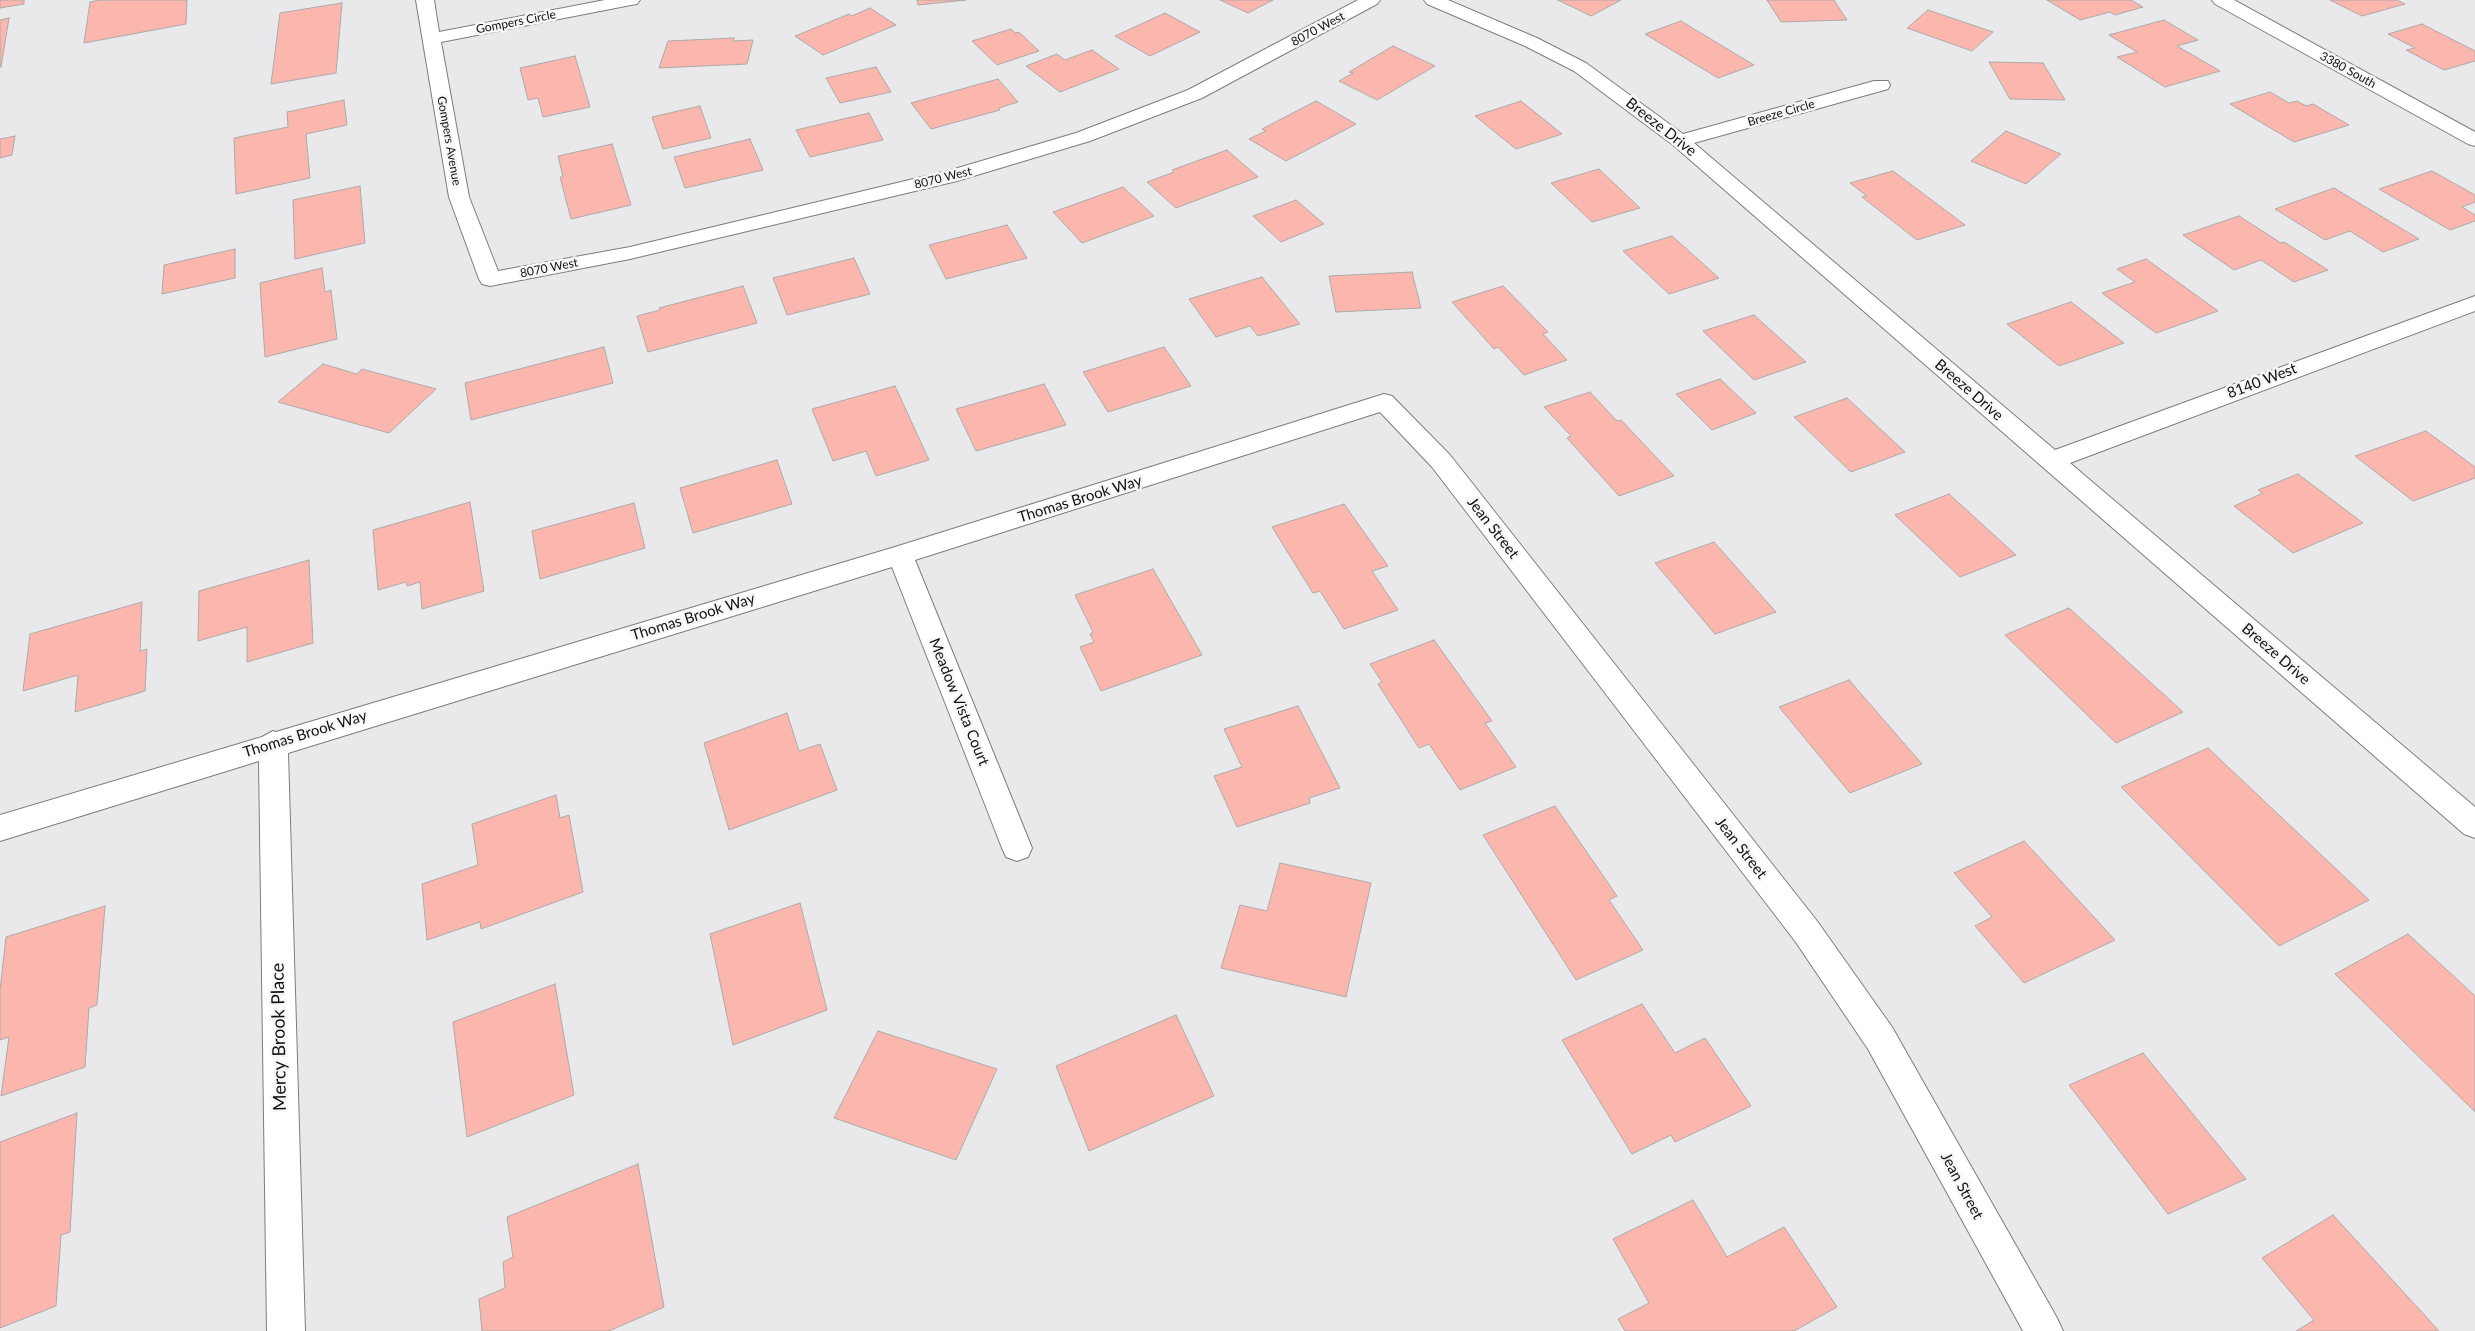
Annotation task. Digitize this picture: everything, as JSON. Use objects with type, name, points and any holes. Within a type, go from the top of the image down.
[{"type":"street","name":"Gompers Avenue","points":[[425,0],[459,197],[490,279]]},
{"type":"street","name":"Gompers Circle","points":[[431,39],[631,0]]},
{"type":"street","name":"8070 West","points":[[490,279],[630,253],[928,182],[1083,138],[1195,94],[1371,0]]},
{"type":"street","name":"Breeze Drive","points":[[1433,0],[1531,42],[1580,68],[1680,141],[2050,461],[2464,801],[2475,825]]},
{"type":"street","name":"3380 South","points":[[2221,0],[2475,140]]},
{"type":"street","name":"Breeze Circle","points":[[1680,141],[1881,85]]},
{"type":"street","name":"8140 West","points":[[2050,461],[2475,303]]},
{"type":"street","name":"Thomas Brook Way","points":[[0,828],[900,555],[1384,402]]},
{"type":"street","name":"Jean Street","points":[[1384,402],[1440,461],[1806,931],[1880,1038],[2004,1263],[2044,1331]]},
{"type":"street","name":"Meadow Vista Court","points":[[900,555],[1017,848]]},
{"type":"street","name":"Mercy Brook Place","points":[[273,744],[286,1331]]},
{"type":"building","points":[[0,0],[24,0],[24,4],[0,8]]},
{"type":"building","points":[[100,0],[187,0],[186,24],[84,43],[90,2]]},
{"type":"building","points":[[917,0],[966,0],[918,5]]},
{"type":"building","points":[[1220,0],[1273,0],[1248,13]]},
{"type":"building","points":[[1558,0],[1621,0],[1591,16]]},
{"type":"building","points":[[1767,0],[1834,0],[1847,20],[1781,22]]},
{"type":"building","points":[[2047,0],[2131,0],[2143,7],[2115,15],[2110,12],[2080,20]]},
{"type":"building","points":[[2330,0],[2397,0],[2405,4],[2362,16]]},
{"type":"building","points":[[342,3],[336,73],[271,84],[280,13]]},
{"type":"building","points":[[870,8],[896,25],[823,55],[795,36],[849,14],[852,16]]},
{"type":"building","points":[[1928,10],[1993,32],[1972,51],[1907,28]]},
{"type":"building","points":[[1165,13],[1200,32],[1150,56],[1115,36]]},
{"type":"building","points":[[9,18],[1,67],[0,67],[0,20]]},
{"type":"building","points":[[2164,20],[2198,40],[2177,46],[2220,71],[2165,87],[2117,57],[2137,52],[2109,35]]},
{"type":"building","points":[[1681,21],[1754,65],[1718,78],[1645,34]]},
{"type":"building","points":[[2422,24],[2475,51],[2475,61],[2444,70],[2406,50],[2415,48],[2388,34]]},
{"type":"building","points":[[1011,29],[1015,33],[1019,32],[1039,51],[997,65],[972,41]]},
{"type":"building","points":[[734,38],[733,41],[753,40],[747,64],[659,68],[668,41]]},
{"type":"building","points":[[1393,46],[1435,66],[1377,100],[1339,81],[1353,73],[1349,72]]},
{"type":"building","points":[[1092,50],[1119,69],[1060,92],[1026,66],[1057,54],[1065,60]]},
{"type":"building","points":[[575,56],[590,107],[543,117],[538,98],[528,100],[520,68]]},
{"type":"building","points":[[1989,62],[2043,63],[2065,100],[2010,99]]},
{"type":"building","points":[[876,67],[891,92],[840,103],[826,78]]},
{"type":"building","points":[[998,79],[1018,102],[999,108],[1000,110],[931,129],[911,103]]},
{"type":"building","points":[[2270,92],[2289,103],[2297,101],[2306,106],[2313,104],[2349,125],[2294,142],[2230,104]]},
{"type":"building","points":[[344,100],[347,125],[306,134],[310,178],[236,194],[234,138],[288,127],[287,112]]},
{"type":"building","points":[[1316,101],[1356,124],[1286,161],[1249,139],[1266,131],[1262,129]]},
{"type":"building","points":[[1521,101],[1562,134],[1516,149],[1475,116]]},
{"type":"building","points":[[700,106],[711,138],[663,149],[652,117]]},
{"type":"building","points":[[869,113],[883,140],[810,157],[796,130]]},
{"type":"building","points":[[2006,131],[2061,154],[2026,184],[1971,161]]},
{"type":"building","points":[[15,136],[12,155],[0,158],[0,139]]},
{"type":"building","points":[[750,139],[763,170],[685,188],[674,157]]},
{"type":"building","points":[[612,144],[631,205],[571,219],[560,177],[563,177],[558,156]]},
{"type":"building","points":[[1227,150],[1258,177],[1176,208],[1147,182],[1174,172],[1172,170]]},
{"type":"building","points":[[1599,169],[1640,208],[1592,222],[1551,183]]},
{"type":"building","points":[[1893,171],[1965,225],[1917,240],[1862,197],[1867,196],[1850,183]]},
{"type":"building","points":[[2432,171],[2475,195],[2475,202],[2462,207],[2475,215],[2475,221],[2450,230],[2379,189]]},
{"type":"building","points":[[360,186],[365,243],[295,259],[293,200]]},
{"type":"building","points":[[1123,187],[1154,216],[1082,243],[1053,212]]},
{"type":"building","points":[[2334,188],[2419,239],[2383,252],[2350,231],[2325,240],[2275,209]]},
{"type":"building","points":[[1296,200],[1324,224],[1281,242],[1253,216]]},
{"type":"building","points":[[2239,216],[2328,270],[2294,282],[2261,260],[2234,270],[2183,235]]},
{"type":"building","points":[[1007,225],[1027,258],[946,279],[929,245]]},
{"type":"building","points":[[1672,236],[1719,278],[1669,294],[1623,251]]},
{"type":"building","points":[[235,249],[235,278],[162,294],[164,265]]},
{"type":"building","points":[[854,258],[870,294],[787,315],[773,278]]},
{"type":"building","points":[[2146,259],[2218,311],[2156,333],[2102,293],[2135,282],[2117,269]]},
{"type":"building","points":[[322,268],[325,292],[331,290],[337,339],[265,357],[260,283]]},
{"type":"building","points":[[1412,272],[1421,308],[1336,312],[1329,276]]},
{"type":"building","points":[[1262,277],[1300,324],[1258,336],[1250,326],[1216,337],[1189,299]]},
{"type":"building","points":[[743,286],[757,323],[648,352],[637,316],[660,310],[659,308]]},
{"type":"building","points":[[1503,286],[1548,332],[1543,334],[1567,360],[1524,375],[1498,347],[1494,349],[1452,302]]},
{"type":"building","points":[[2071,302],[2124,343],[2059,366],[2007,324]]},
{"type":"building","points":[[1754,315],[1806,362],[1754,380],[1703,331]]},
{"type":"building","points":[[604,347],[613,383],[471,420],[465,383]]},
{"type":"building","points":[[1164,347],[1191,386],[1108,412],[1083,372]]},
{"type":"building","points":[[323,364],[357,374],[362,369],[436,389],[389,433],[278,402]]},
{"type":"building","points":[[1720,379],[1756,413],[1712,430],[1676,394]]},
{"type":"building","points":[[1044,384],[1066,425],[976,451],[956,409]]},
{"type":"building","points":[[895,386],[929,460],[876,476],[866,451],[833,461],[812,409]]},
{"type":"building","points":[[1590,392],[1617,421],[1621,420],[1674,476],[1619,496],[1567,438],[1571,436],[1544,407]]},
{"type":"building","points":[[1847,398],[1905,452],[1851,472],[1794,417]]},
{"type":"building","points":[[2426,431],[2475,467],[2475,478],[2413,501],[2355,456]]},
{"type":"building","points":[[777,460],[792,504],[693,533],[680,488]]},
{"type":"building","points":[[2298,474],[2363,523],[2293,553],[2234,506],[2263,493],[2258,490]]},
{"type":"building","points":[[1949,494],[2016,555],[1960,577],[1895,515]]},
{"type":"building","points":[[470,502],[484,591],[422,609],[420,582],[407,586],[406,582],[378,590],[373,530]]},
{"type":"building","points":[[634,503],[645,548],[540,579],[532,531]]},
{"type":"building","points":[[1344,504],[1388,566],[1372,571],[1398,610],[1344,629],[1320,591],[1313,593],[1272,527]]},
{"type":"building","points":[[1714,542],[1776,612],[1715,634],[1655,563]]},
{"type":"building","points":[[309,560],[313,643],[247,662],[247,627],[198,641],[199,591]]},
{"type":"building","points":[[1153,569],[1202,655],[1101,691],[1080,647],[1094,642],[1090,634],[1093,632],[1075,595]]},
{"type":"building","points":[[142,602],[140,651],[147,649],[145,691],[75,712],[78,675],[23,691],[30,634]]},
{"type":"building","points":[[2069,608],[2183,712],[2116,743],[2005,635]]},
{"type":"building","points":[[1434,640],[1492,721],[1485,723],[1516,767],[1460,790],[1429,744],[1419,748],[1378,684],[1382,682],[1370,664]]},
{"type":"building","points":[[1849,680],[1922,764],[1850,793],[1779,707]]},
{"type":"building","points":[[1298,706],[1340,788],[1309,798],[1310,803],[1237,827],[1214,776],[1242,767],[1224,729]]},
{"type":"building","points":[[787,713],[799,751],[820,744],[837,790],[729,830],[704,743]]},
{"type":"building","points":[[2208,748],[2369,900],[2279,946],[2121,787]]},
{"type":"building","points":[[556,795],[560,818],[569,815],[583,892],[481,929],[480,922],[427,940],[422,884],[478,865],[472,824]]},
{"type":"building","points":[[1555,806],[1617,896],[1609,900],[1643,950],[1576,980],[1483,835]]},
{"type":"building","points":[[2024,841],[2115,940],[2024,983],[1975,926],[1992,917],[1954,873]]},
{"type":"building","points":[[1280,863],[1371,883],[1346,997],[1221,968],[1240,905],[1267,911]]},
{"type":"building","points":[[800,903],[827,1010],[733,1045],[710,934]]},
{"type":"building","points":[[105,906],[97,1005],[89,1008],[85,1067],[1,1096],[9,1037],[0,1040],[0,990],[6,937]]},
{"type":"building","points":[[2408,934],[2475,996],[2475,1112],[2335,974]]},
{"type":"building","points":[[555,984],[574,1095],[467,1137],[453,1022]]},
{"type":"building","points":[[1642,1004],[1675,1053],[1705,1038],[1751,1106],[1675,1142],[1671,1135],[1632,1154],[1562,1040]]},
{"type":"building","points":[[1176,1015],[1214,1096],[1089,1151],[1056,1066]]},
{"type":"building","points":[[878,1031],[997,1069],[956,1160],[834,1118]]},
{"type":"building","points":[[2143,1053],[2246,1179],[2168,1214],[2069,1085]]},
{"type":"building","points":[[77,1113],[70,1232],[61,1235],[56,1306],[0,1328],[0,1142]]},
{"type":"building","points":[[638,1164],[664,1307],[609,1331],[482,1331],[479,1299],[505,1288],[503,1262],[513,1257],[507,1217]]},
{"type":"building","points":[[1693,1200],[1727,1257],[1784,1227],[1837,1307],[1794,1331],[1625,1331],[1618,1319],[1649,1303],[1613,1239]]},
{"type":"building","points":[[2333,1215],[2439,1331],[2296,1331],[2314,1320],[2262,1258]]}]
